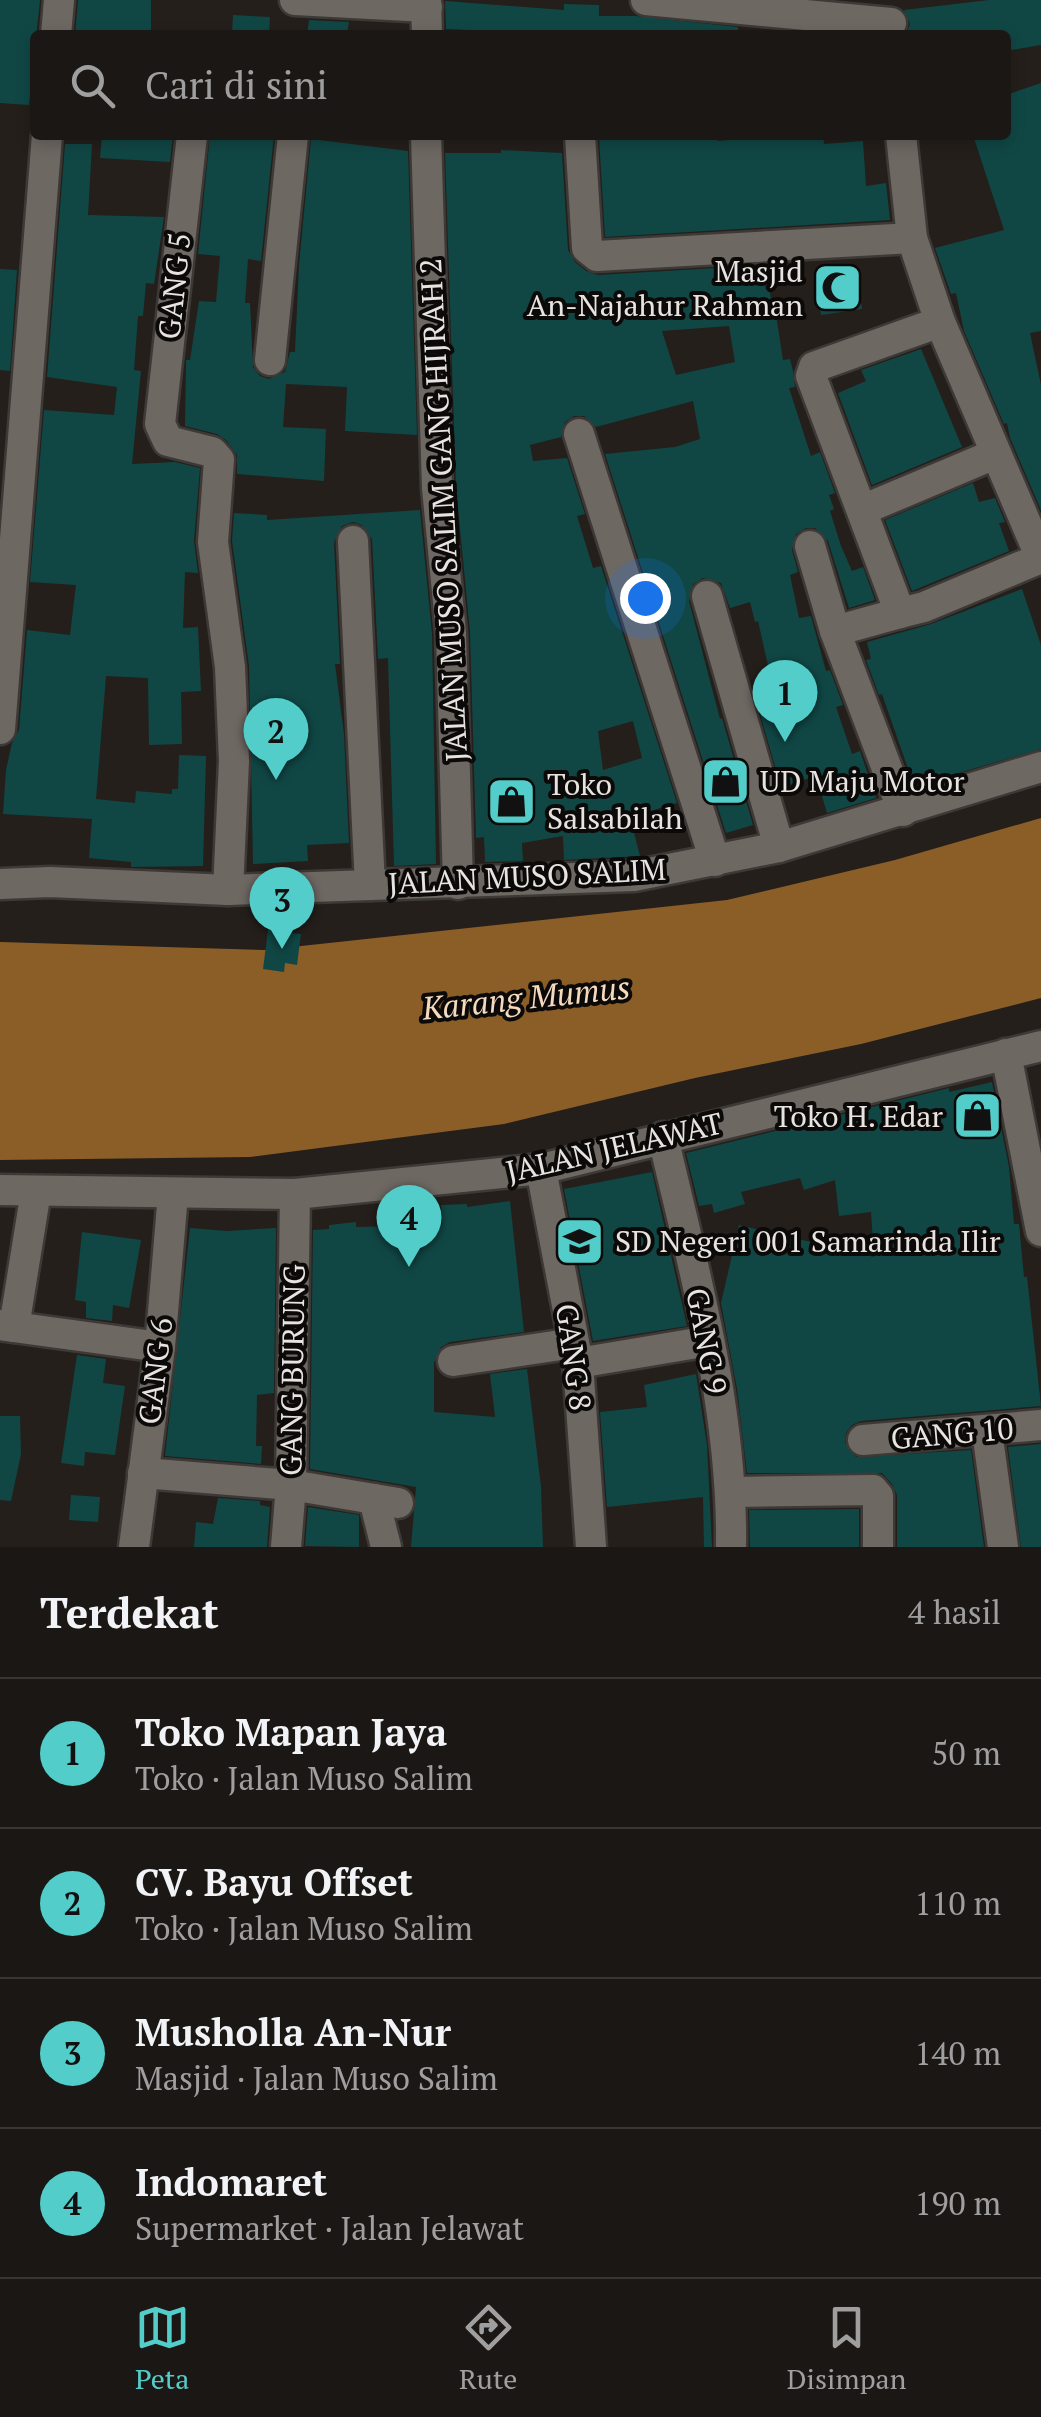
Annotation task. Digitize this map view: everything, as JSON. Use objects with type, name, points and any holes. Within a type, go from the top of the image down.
[{"type":"street","points":[[56,30],[59,0]]},
{"type":"street","points":[[295,0],[427,14]]},
{"type":"street","points":[[646,0],[890,19]]},
{"type":"street","points":[[0,729],[46,140]]},
{"type":"street","name":"GANG 5","points":[[191,140],[160,424],[164,437],[173,444],[212,452],[219,460],[213,542],[230,667],[234,762],[228,890]]},
{"type":"street","points":[[270,360],[292,140]]},
{"type":"street","name":"JALAN MUSO SALIM GANG HIJRAH 2","points":[[426,140],[437,488],[451,633],[458,884]]},
{"type":"street","points":[[580,140],[588,248],[598,256],[912,238]]},
{"type":"street","points":[[835,631],[924,607],[1041,558],[940,322],[912,238],[902,140]]},
{"type":"street","points":[[900,613],[811,376],[814,367],[940,322]]},
{"type":"street","points":[[578,434],[716,861]]},
{"type":"street","points":[[862,510],[995,454]]},
{"type":"street","points":[[353,542],[370,886]]},
{"type":"street","points":[[810,546],[835,631],[904,811]]},
{"type":"street","points":[[707,596],[779,847]]},
{"type":"street","name":"JALAN MUSO SALIM","points":[[0,884],[50,882],[228,890],[634,876],[779,847],[1041,767]]},
{"type":"street","name":"JALAN JELAWAT","points":[[0,1190],[295,1194],[541,1169],[1041,1046]]},
{"type":"street","points":[[1006,1054],[1041,1231]]},
{"type":"street","name":"GANG 9","points":[[664,1137],[709,1341],[732,1492],[730,1547]]},
{"type":"street","name":"GANG 8","points":[[541,1169],[576,1353],[591,1547]]},
{"type":"street","points":[[36,1191],[7,1326],[160,1347]]},
{"type":"street","name":"GANG 6","points":[[134,1547],[160,1347],[173,1194]]},
{"type":"street","name":"GANG BURUNG","points":[[286,1547],[291,1484],[295,1194]]},
{"type":"street","points":[[453,1361],[709,1341]]},
{"type":"street","name":"GANG 10","points":[[863,1440],[1041,1425]]},
{"type":"street","points":[[988,1430],[1003,1547]]},
{"type":"street","points":[[143,1473],[291,1484],[386,1501],[386,1547]]},
{"type":"street","points":[[732,1492],[873,1490],[878,1496],[878,1547]]},
{"type":"water","name":"Karang Mumus","points":[[1041,818],[1041,998],[861,1044],[695,1078],[504,1124],[250,1157],[0,1160],[0,942],[264,950],[727,900],[895,860]]},
{"type":"building","points":[[0,0],[40,0],[37,30],[30,30],[29,105],[0,103]]},
{"type":"building","points":[[78,0],[151,0],[151,30],[75,30]]},
{"type":"building","points":[[989,0],[1041,0],[1041,45],[1011,50],[1011,30],[907,30],[910,24],[904,10]]},
{"type":"building","points":[[445,1],[564,10],[564,4],[599,5],[599,16],[738,27],[738,30],[446,29]]},
{"type":"building","points":[[233,15],[270,17],[269,30],[232,30]]},
{"type":"building","points":[[309,20],[349,22],[348,30],[308,30]]},
{"type":"building","points":[[1041,83],[1041,331],[1030,333],[1041,385],[1041,510],[1007,423],[1004,424],[964,331],[956,293],[951,294],[935,248],[1004,230],[975,140],[1011,140],[1011,93]]},
{"type":"building","points":[[102,140],[172,140],[170,162],[100,158]]},
{"type":"building","points":[[209,140],[273,140],[261,261],[248,259],[245,303],[250,303],[253,367],[269,379],[285,372],[290,352],[295,352],[311,140],[408,151],[417,435],[345,431],[347,387],[286,384],[283,427],[326,429],[324,481],[237,474],[237,455],[226,440],[185,426],[186,360],[190,360],[199,301],[216,302],[220,256],[198,254]]},
{"type":"building","points":[[599,140],[824,140],[824,144],[863,141],[866,186],[886,183],[890,220],[605,237]]},
{"type":"building","points":[[65,144],[92,144],[88,215],[164,217],[154,284],[146,283],[143,316],[138,316],[134,370],[141,371],[132,464],[175,462],[200,468],[194,541],[198,573],[185,572],[183,628],[198,627],[201,691],[181,692],[182,744],[149,745],[148,678],[106,676],[96,799],[135,803],[136,791],[172,794],[172,789],[178,789],[179,755],[206,756],[203,866],[131,867],[131,862],[89,858],[92,819],[3,814],[6,770],[19,730],[27,630],[70,635],[76,585],[30,582],[44,410],[114,415],[117,387],[47,377]]},
{"type":"building","points":[[445,153],[562,153],[568,250],[586,271],[598,275],[716,268],[717,282],[769,277],[772,316],[776,315],[783,360],[790,359],[795,387],[789,388],[811,456],[820,452],[835,493],[829,495],[834,509],[830,511],[841,546],[852,571],[863,567],[875,600],[849,608],[828,541],[815,528],[796,534],[792,550],[798,572],[790,575],[799,618],[811,616],[826,671],[830,670],[843,705],[836,707],[852,754],[860,751],[876,798],[827,813],[816,776],[781,787],[758,707],[776,701],[758,621],[755,622],[750,602],[730,608],[721,583],[703,578],[693,584],[689,601],[753,825],[726,833],[605,454],[675,447],[700,439],[693,401],[596,427],[584,416],[574,416],[565,422],[561,437],[530,445],[533,461],[567,458],[585,514],[577,516],[593,568],[601,566],[677,803],[630,817],[640,856],[564,860],[563,836],[522,843],[523,861],[485,862],[484,837],[476,838],[470,632],[456,487]],"holes":[[[729,326],[735,362],[676,375],[662,331]],[[633,721],[642,758],[603,770],[598,731]]]},
{"type":"building","points":[[0,269],[17,270],[10,371],[0,370]]},
{"type":"building","name":"Masjid An-Najahur Rahman","points":[[856,270],[862,309],[821,315],[815,273]]},
{"type":"building","points":[[921,349],[962,447],[872,485],[838,393],[866,381],[861,370]]},
{"type":"building","points":[[973,483],[979,502],[995,498],[1005,522],[999,523],[1009,551],[912,591],[885,520]]},
{"type":"building","points":[[420,510],[432,634],[436,864],[394,866],[388,658],[378,659],[372,539],[362,525],[353,522],[342,526],[334,542],[340,664],[335,664],[344,734],[349,843],[307,845],[308,861],[253,864],[249,666],[232,541],[234,513],[267,515],[267,520]]},
{"type":"building","points":[[1022,589],[1041,645],[1041,749],[914,786],[866,660],[871,659],[867,642],[931,624]]},
{"type":"building","points":[[271,907],[293,907],[289,933],[301,934],[297,965],[285,963],[284,972],[263,969]]},
{"type":"building","points":[[992,1082],[1009,1167],[1014,1224],[1019,1224],[1041,1406],[861,1421],[852,1425],[845,1443],[856,1457],[971,1450],[984,1547],[897,1547],[897,1495],[882,1473],[747,1473],[721,1303],[739,1225],[874,1257],[871,1212],[839,1216],[835,1180],[804,1190],[800,1178],[741,1192],[745,1204],[714,1213],[712,1204],[699,1206],[686,1153],[949,1088],[949,1092]]},
{"type":"building","name":"SD Negeri 001 Samarinda Ilir","points":[[652,1172],[687,1326],[593,1341],[564,1189]]},
{"type":"building","points":[[510,1201],[524,1332],[450,1342],[441,1347],[434,1363],[434,1412],[495,1417],[490,1374],[527,1369],[541,1487],[543,1547],[411,1547],[416,1487],[310,1469],[313,1230],[356,1222],[356,1227],[442,1225],[441,1205],[467,1207]]},
{"type":"building","points":[[190,1228],[276,1228],[274,1393],[257,1395],[256,1446],[262,1446],[261,1464],[165,1456]]},
{"type":"building","points":[[82,1232],[141,1240],[129,1308],[113,1305],[112,1321],[86,1318],[86,1302],[75,1300]]},
{"type":"building","points":[[77,1355],[106,1359],[103,1383],[125,1386],[115,1455],[85,1452],[84,1466],[61,1463]]},
{"type":"building","points":[[696,1374],[707,1445],[712,1547],[704,1547],[703,1497],[607,1507],[600,1412],[647,1407],[644,1385]]},
{"type":"building","points":[[0,1416],[20,1416],[21,1454],[11,1501],[0,1500]]},
{"type":"building","points":[[1041,1444],[1041,1547],[1021,1547],[1008,1447]]},
{"type":"building","points":[[71,1495],[100,1497],[98,1522],[69,1520]]},
{"type":"building","points":[[218,1498],[260,1501],[260,1505],[270,1507],[267,1547],[194,1547],[196,1522],[213,1524]]},
{"type":"building","points":[[308,1507],[359,1515],[359,1547],[305,1546]]},
{"type":"building","points":[[859,1509],[859,1547],[750,1547],[749,1510]]},
{"type":"place","name":"Masjid An-Najahur Rahman","points":[[838,288]]},
{"type":"place","name":"Toko Mapan Jaya","points":[[785,742]]},
{"type":"place","name":"CV. Bayu Offset","points":[[276,780]]},
{"type":"place","name":"UD Maju Motor","points":[[725,781]]},
{"type":"place","name":"Toko Salsabilah","points":[[512,801]]},
{"type":"place","name":"Musholla An-Nur","points":[[282,949]]},
{"type":"place","name":"Toko H. Edar","points":[[978,1116]]},
{"type":"place","name":"SD Negeri 001 Samarinda Ilir","points":[[580,1241]]},
{"type":"place","name":"Indomaret","points":[[409,1267]]}]
